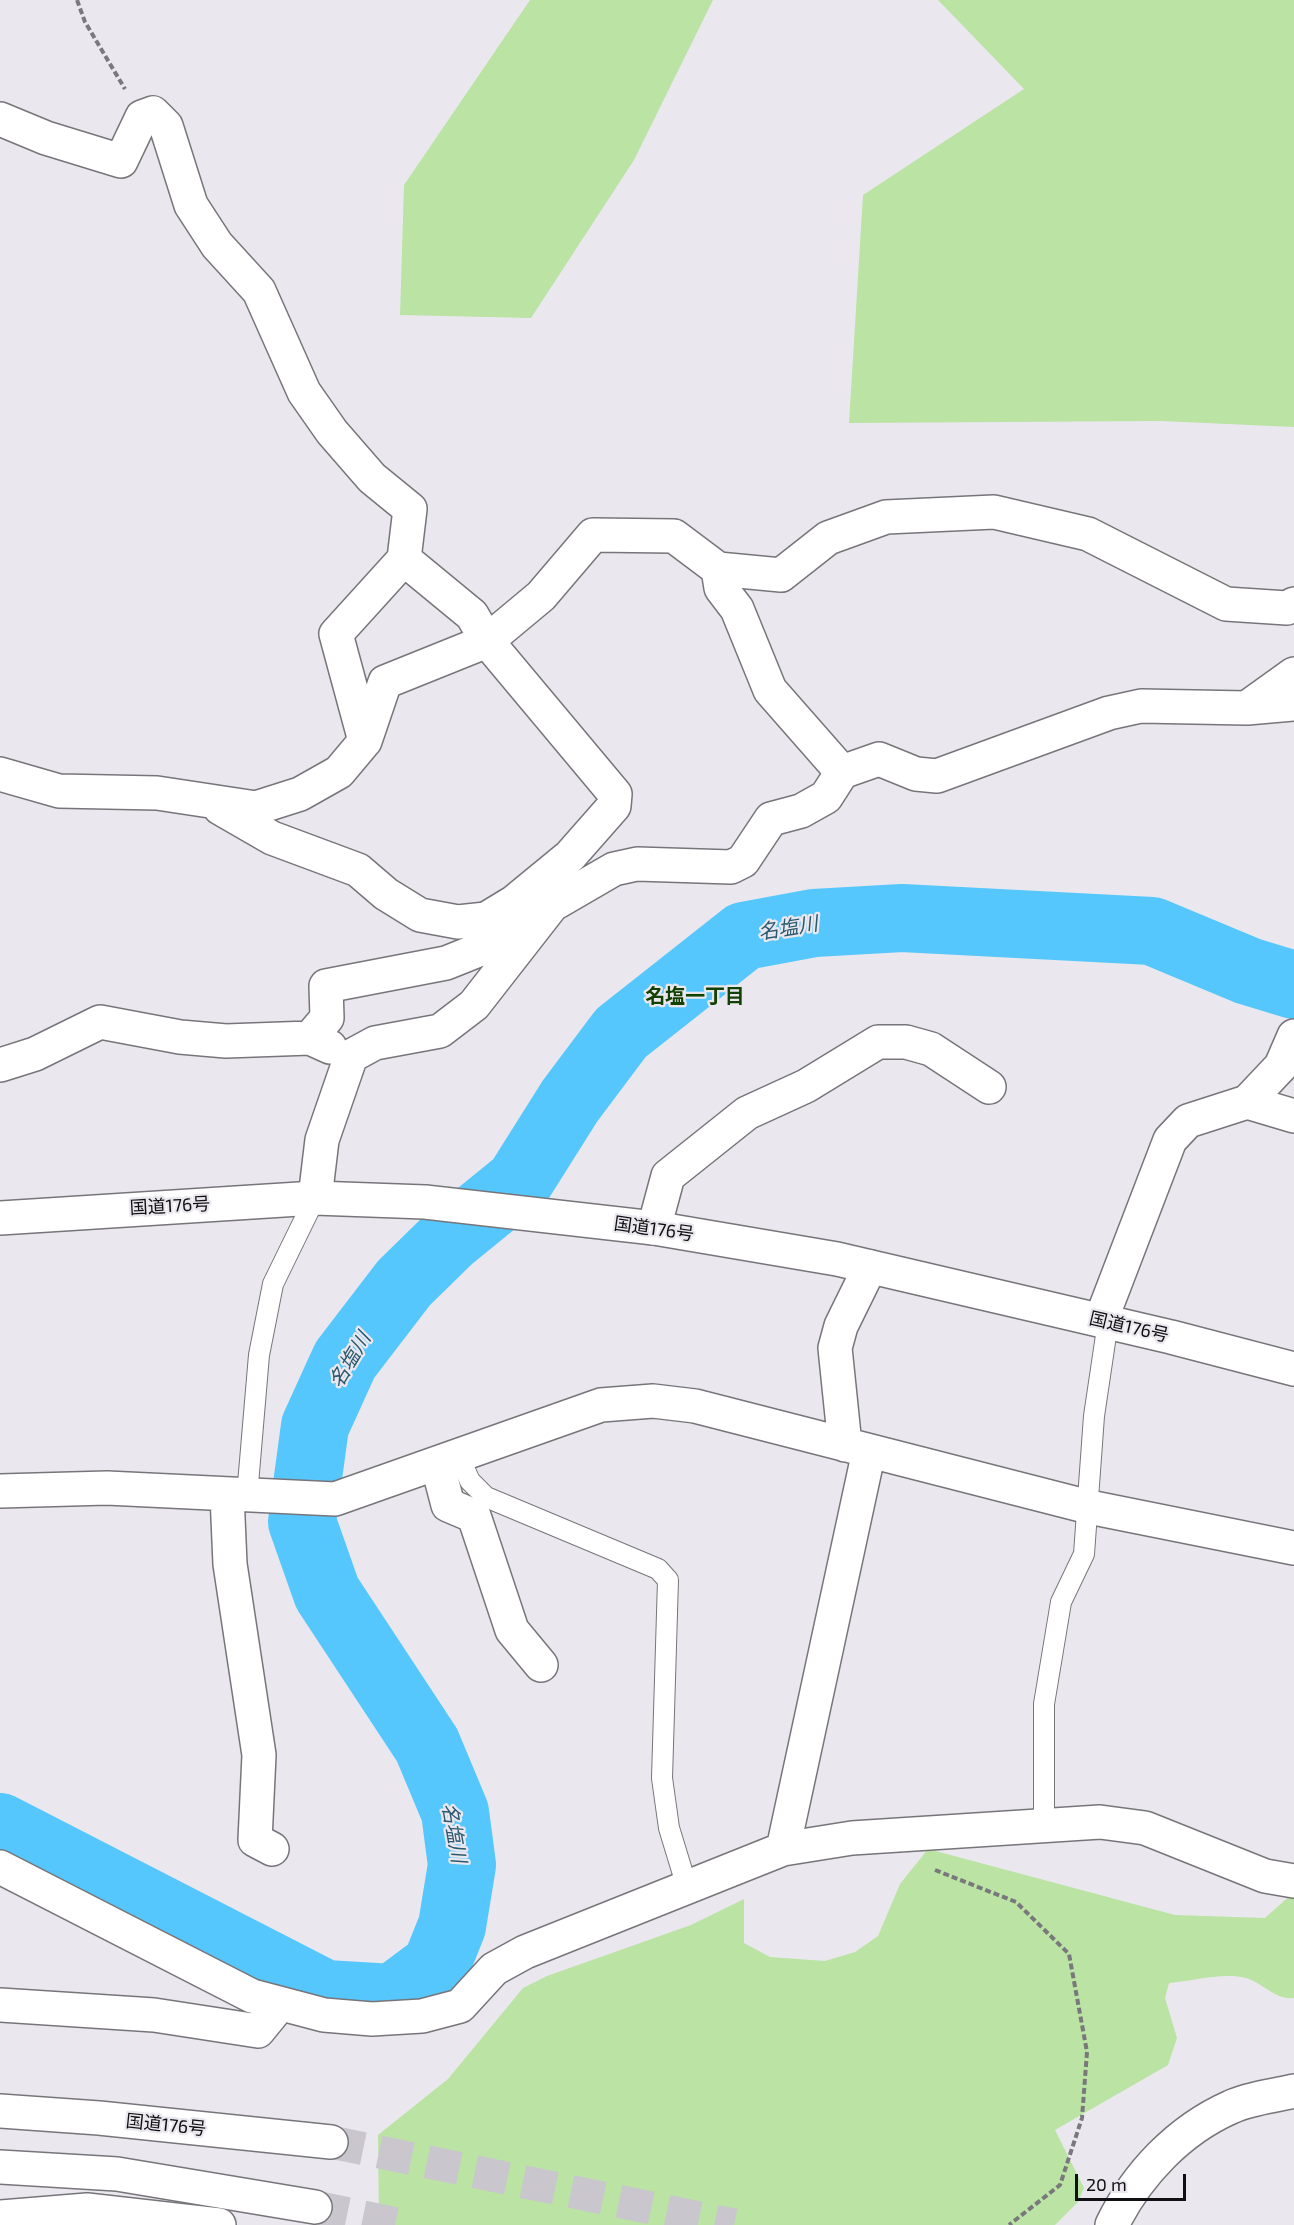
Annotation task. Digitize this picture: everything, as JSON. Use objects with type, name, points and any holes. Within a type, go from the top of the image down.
[{"type":"main road","points":[[0,119],[46,138],[121,161],[141,117],[153,113],[166,126],[191,205],[217,245],[259,291],[304,392],[332,432],[372,478],[410,509],[404,559],[336,633],[364,741]]},
{"type":"main road","points":[[0,774],[59,791],[157,793],[256,808],[300,794],[339,772],[364,741],[385,682],[487,641],[541,596],[593,535],[674,536],[718,569],[782,575],[828,538],[886,517],[994,512],[1088,534],[1226,604],[1287,608],[1294,604]]},
{"type":"main road","points":[[208,801],[272,838],[358,870],[386,894],[420,915],[458,922],[486,919],[514,902],[570,856],[614,806],[615,794],[487,641],[472,615],[404,559]]},
{"type":"main road","points":[[718,569],[721,588],[737,609],[770,690],[842,772]]},
{"type":"main road","points":[[1247,708],[1294,674]]},
{"type":"main road","points":[[315,1198],[322,1140],[351,1056],[375,1043],[440,1031],[474,1005],[552,905],[614,869],[637,864],[731,867],[743,861],[771,819],[801,811],[826,797],[842,772],[879,759],[916,774],[937,776],[1108,713],[1141,706],[1247,708],[1294,704]]},
{"type":"main road","points":[[310,1038],[327,1018],[326,986],[446,963],[486,947],[514,902]]},
{"type":"main road","points":[[0,1065],[35,1054],[100,1022],[180,1037],[226,1041],[310,1038],[351,1056]]},
{"type":"main road","points":[[1104,1321],[1170,1140],[1188,1121],[1247,1102],[1281,1066],[1294,1036]]},
{"type":"main road","points":[[654,1228],[668,1176],[747,1113],[806,1086],[878,1042],[906,1042],[932,1049],[989,1087]]},
{"type":"main road","points":[[1247,1102],[1294,1116]]},
{"type":"main road","name":"国道176号","points":[[0,1218],[315,1198],[425,1202],[654,1228],[870,1267],[1104,1321],[1294,1369]]},
{"type":"main road","points":[[783,1849],[857,1448],[835,1348],[841,1326],[870,1267]]},
{"type":"main road","points":[[0,1491],[107,1488],[335,1499],[601,1405],[653,1401],[695,1407],[1089,1507],[1294,1548]]},
{"type":"main road","points":[[448,1459],[448,1505],[474,1516],[512,1630],[541,1665]]},
{"type":"main road","points":[[249,1496],[230,1564],[259,1755],[255,1840],[272,1849]]},
{"type":"main road","points":[[0,1867],[252,1996],[324,2015],[372,2019],[422,2016],[460,2006],[494,1969],[525,1952],[783,1849],[852,1839],[1100,1822],[1145,1828],[1265,1876],[1294,1881]]},
{"type":"main road","points":[[0,2005],[154,2015],[258,2031],[280,2004]]},
{"type":"main road","points":[[1112,2225],[1150,2167],[1189,2129],[1233,2106],[1294,2091]]},
{"type":"main road","name":"国道176号","points":[[0,2111],[99,2118],[331,2142]]},
{"type":"main road","points":[[0,2166],[117,2174],[315,2207]]},
{"type":"main road","points":[[0,2217],[87,2210],[219,2225]]},
{"type":"lane","points":[[249,1496],[259,1354],[273,1284],[315,1198]]},
{"type":"lane","points":[[1044,1826],[1044,1704],[1061,1602],[1084,1554],[1094,1416],[1104,1321]]},
{"type":"lane","points":[[448,1459],[486,1497],[658,1569],[668,1580],[662,1778],[669,1828],[687,1887]]},
{"type":"path","points":[[77,0],[85,22],[141,117]]},
{"type":"path","points":[[934,1869],[1016,1902],[1069,1954],[1087,2052],[1082,2118],[1060,2185],[1009,2225]]},
{"type":"green space","points":[[530,0],[713,0],[634,160],[531,318],[400,315],[404,185]]},
{"type":"green space","points":[[938,0],[1294,0],[1294,427],[1161,421],[849,423],[863,195],[1024,89]]},
{"type":"green space","points":[[928,1849],[1175,1915],[1265,1918],[1294,1892],[1294,1998],[1275,1994],[1252,1980],[1237,1976],[1218,1976],[1169,1983],[1165,1998],[1177,2038],[1168,2065],[1055,2130],[1084,2188],[1078,2202],[1055,2225],[379,2225],[378,2135],[448,2079],[523,1988],[547,1976],[691,1925],[744,1899],[744,1943],[770,1957],[825,1961],[855,1952],[878,1936],[900,1884]]},
{"type":"waterway","name":"名塩川","points":[[0,1827],[325,1994],[393,1998],[436,1966],[452,1926],[462,1865],[455,1812],[427,1745],[327,1593],[302,1522],[315,1426],[345,1360],[404,1283],[449,1239],[519,1182],[570,1101],[621,1033],[744,936],[814,923],[902,918],[1152,931],[1248,971],[1294,985]]},
{"type":"tunnel","points":[[331,2142],[734,2225]]},
{"type":"tunnel","points":[[315,2207],[402,2225]]},
{"type":"district","name":"名塩一丁目","points":[[695,996]]}]
